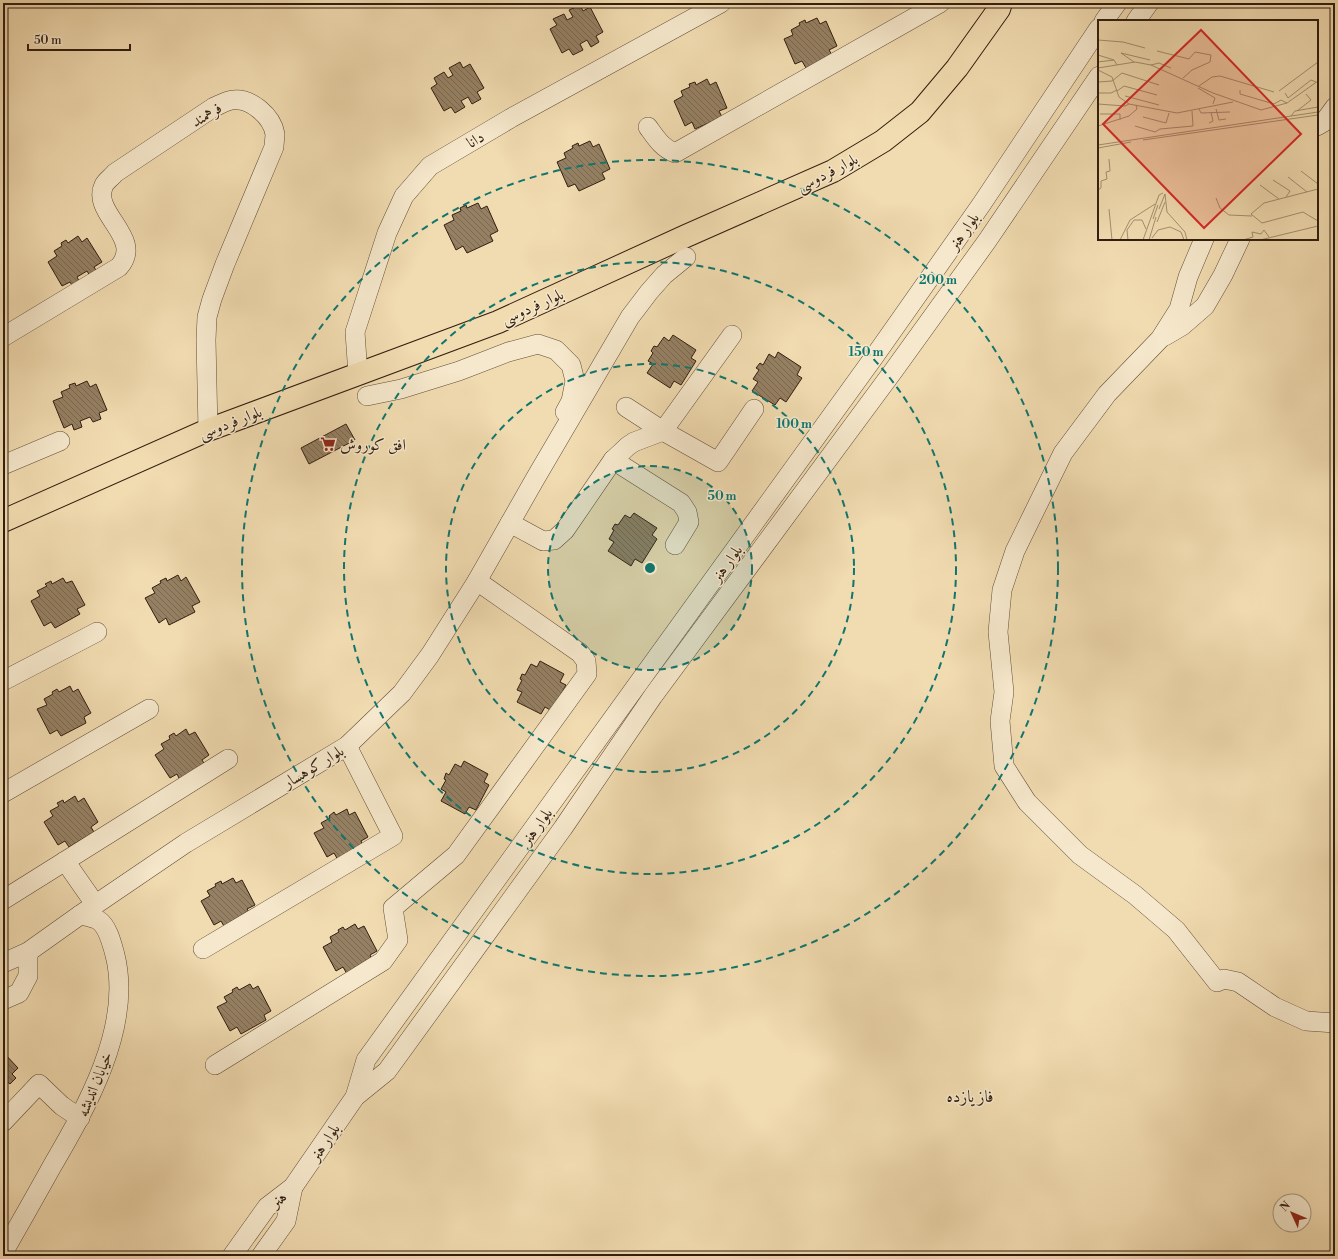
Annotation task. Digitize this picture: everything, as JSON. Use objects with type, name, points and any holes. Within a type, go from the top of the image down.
[{"type":"main road","name":"بلوار فردوسی","points":[[3,521],[208,430],[498,322],[833,171],[883,141],[920,112],[957,68],[1001,3]]},
{"type":"street","name":"دانا","points":[[358,375],[355,332],[387,233],[404,196],[430,166],[511,118],[721,3]]},
{"type":"street","points":[[648,127],[660,144],[667,150],[675,153],[940,3]]},
{"type":"street","points":[[1105,20],[1117,3]]},
{"type":"street","points":[[1137,20],[1148,3]]},
{"type":"street","name":"بلوار هنر","points":[[293,1187],[354,1097],[366,1060],[612,722],[883,344],[981,205],[1098,30]]},
{"type":"street","name":"بلوار هنر","points":[[354,1097],[387,1070],[563,828],[653,696],[894,370],[982,247],[1098,77]]},
{"type":"street","name":"فرهمند","points":[[3,337],[119,267],[124,261],[127,252],[122,235],[105,208],[102,194],[104,184],[115,173],[214,108],[231,100],[244,101],[258,108],[269,118],[275,134],[274,146],[225,264],[207,317],[206,340],[208,430]]},
{"type":"street","points":[[1319,127],[1335,107]]},
{"type":"street","points":[[1204,240],[1188,277],[1179,309],[1160,339],[1108,394],[1063,452],[1015,551],[1002,590],[998,632],[1004,692],[1000,721],[1004,766],[1027,802],[1080,855],[1135,895],[1176,930],[1217,982],[1224,979],[1238,982],[1275,1007],[1306,1021],[1335,1023]]},
{"type":"street","points":[[1160,339],[1182,326],[1205,306],[1223,275],[1240,240]]},
{"type":"street","points":[[535,479],[630,317],[664,275],[686,257]]},
{"type":"street","points":[[510,523],[543,541],[554,540],[565,530],[613,460],[634,442],[663,431],[732,335]]},
{"type":"street","points":[[368,396],[401,389],[452,374],[508,352],[538,344],[556,350],[571,365],[575,381],[571,400],[535,479]]},
{"type":"street","points":[[626,407],[663,431],[718,462],[754,409]]},
{"type":"street","points":[[3,465],[60,441]]},
{"type":"street","points":[[613,460],[681,503],[687,512],[689,522],[675,545]]},
{"type":"street","name":"بلوار کوهسار","points":[[3,963],[28,952],[186,843],[347,746],[402,693],[430,656],[477,581],[535,479]]},
{"type":"street","points":[[215,1065],[382,961],[398,940],[393,908],[456,855],[587,674],[586,660],[580,653],[477,581]]},
{"type":"street","points":[[3,681],[97,632]]},
{"type":"street","points":[[3,793],[149,709]]},
{"type":"street","points":[[203,949],[393,836],[347,746]]},
{"type":"street","points":[[3,900],[228,759]]},
{"type":"street","points":[[65,861],[88,910]]},
{"type":"street","name":"خیابان اندیشه","points":[[3,1253],[80,1118],[95,1087],[113,1036],[118,1006],[118,970],[110,938],[102,924],[88,910]]},
{"type":"street","points":[[3,1000],[19,993],[28,976],[28,952]]},
{"type":"street","points":[[3,1122],[39,1084],[62,1106],[80,1118]]},
{"type":"street","name":"هنر","points":[[232,1256],[267,1207],[293,1187]]},
{"type":"street","name":"هنر","points":[[260,1256],[286,1221],[293,1187]]},
{"type":"building","points":[[580,5],[583,11],[590,7],[603,32],[596,36],[599,42],[591,47],[587,40],[580,44],[583,50],[573,55],[569,49],[562,53],[550,29],[557,25],[553,19],[564,14],[567,20],[573,17],[569,10]]},
{"type":"building","points":[[817,18],[820,24],[826,21],[837,46],[829,50],[832,55],[806,68],[802,61],[795,64],[784,39],[793,35],[791,30],[800,25],[799,23],[805,20],[806,23]]},
{"type":"building","points":[[460,62],[463,68],[470,64],[484,88],[477,92],[481,99],[472,104],[468,97],[461,101],[465,107],[455,113],[451,107],[444,111],[431,88],[437,84],[434,78],[444,72],[448,78],[453,75],[449,68]]},
{"type":"building","points":[[707,79],[710,85],[716,82],[727,108],[719,111],[722,117],[695,129],[692,122],[685,126],[674,101],[683,96],[681,91],[690,87],[689,84],[695,82],[696,85]]},
{"type":"building","points":[[590,141],[593,147],[599,144],[610,169],[602,173],[605,179],[579,191],[575,184],[568,187],[557,162],[566,158],[564,153],[573,148],[572,146],[578,143],[579,146]]},
{"type":"building","points":[[478,203],[481,209],[487,206],[498,231],[490,235],[493,241],[467,253],[463,246],[456,250],[444,225],[454,220],[452,215],[461,211],[460,208],[466,205],[467,208]]},
{"type":"building","points":[[78,236],[82,242],[87,238],[102,262],[94,267],[97,272],[90,276],[87,271],[77,277],[80,283],[73,287],[70,282],[62,286],[48,262],[57,256],[54,251],[62,246],[61,243],[66,240],[68,243]]},
{"type":"building","points":[[673,335],[696,350],[691,358],[696,361],[681,385],[674,381],[670,388],[647,373],[653,364],[648,361],[653,353],[651,351],[654,346],[657,347],[664,337],[669,341]]},
{"type":"building","points":[[778,352],[801,367],[797,375],[802,378],[786,402],[780,398],[775,405],[752,391],[758,382],[753,379],[759,370],[756,368],[760,363],[763,365],[769,354],[775,358]]},
{"type":"building","points":[[87,381],[90,387],[96,384],[107,410],[99,413],[101,419],[93,422],[90,417],[80,421],[82,427],[74,430],[72,424],[64,428],[53,401],[63,397],[61,392],[70,388],[69,385],[75,383],[76,386]]},
{"type":"building","name":"افق کوروش","points":[[346,424],[355,440],[309,464],[301,448]]},
{"type":"building","points":[[634,513],[657,528],[652,535],[657,539],[642,563],[635,559],[631,566],[608,551],[614,542],[609,539],[614,530],[612,529],[615,524],[618,525],[625,515],[630,518]]},
{"type":"building","points":[[178,575],[181,581],[186,577],[200,602],[192,606],[195,612],[169,625],[166,618],[159,623],[145,598],[155,593],[152,588],[161,583],[160,581],[166,578],[167,581]]},
{"type":"building","points":[[63,578],[66,583],[72,581],[85,605],[77,609],[80,614],[55,628],[51,622],[44,626],[31,601],[40,596],[37,591],[47,586],[45,584],[51,581],[52,584]]},
{"type":"building","points":[[540,661],[564,674],[560,682],[566,685],[552,711],[545,707],[541,714],[517,702],[522,692],[517,690],[522,680],[520,679],[522,674],[525,675],[531,664],[537,667]]},
{"type":"building","points":[[70,686],[73,692],[78,689],[91,713],[84,717],[86,723],[61,736],[57,730],[50,734],[37,709],[47,705],[44,699],[53,694],[52,692],[57,689],[59,692]]},
{"type":"building","points":[[186,729],[189,735],[195,732],[209,755],[202,760],[205,765],[180,780],[177,774],[170,778],[155,755],[164,749],[161,744],[170,739],[169,736],[174,733],[176,736]]},
{"type":"building","points":[[464,761],[488,774],[484,782],[489,785],[476,810],[469,807],[465,814],[441,801],[446,792],[441,789],[446,780],[444,779],[446,773],[449,775],[455,764],[461,767]]},
{"type":"building","points":[[75,796],[78,802],[84,798],[98,822],[91,827],[94,832],[69,847],[65,841],[58,845],[44,822],[53,816],[50,811],[59,806],[57,803],[63,800],[64,803]]},
{"type":"building","points":[[347,809],[349,815],[355,812],[368,837],[361,841],[363,846],[338,860],[334,853],[327,857],[314,833],[324,828],[321,823],[330,818],[329,816],[334,812],[336,815]]},
{"type":"building","points":[[233,878],[236,883],[242,880],[255,905],[247,909],[250,914],[225,928],[221,921],[214,925],[201,901],[210,896],[207,891],[216,886],[215,884],[221,881],[222,884]]},
{"type":"building","points":[[355,924],[358,929],[364,926],[377,951],[370,955],[372,960],[347,974],[343,967],[336,971],[323,947],[332,942],[330,937],[339,932],[338,930],[343,927],[345,930]]},
{"type":"building","points":[[250,984],[253,989],[258,986],[271,1011],[264,1015],[266,1020],[241,1034],[237,1027],[230,1031],[217,1007],[227,1002],[224,997],[233,992],[232,990],[237,987],[239,990]]},
{"type":"building","points":[[3,1052],[18,1068],[12,1074],[16,1078],[10,1084],[5,1080],[3,1082]]},
{"type":"place","name":"افق کوروش","points":[[328,444]]},
{"type":"district","name":"فاز یازده","points":[[970,1096]]}]
